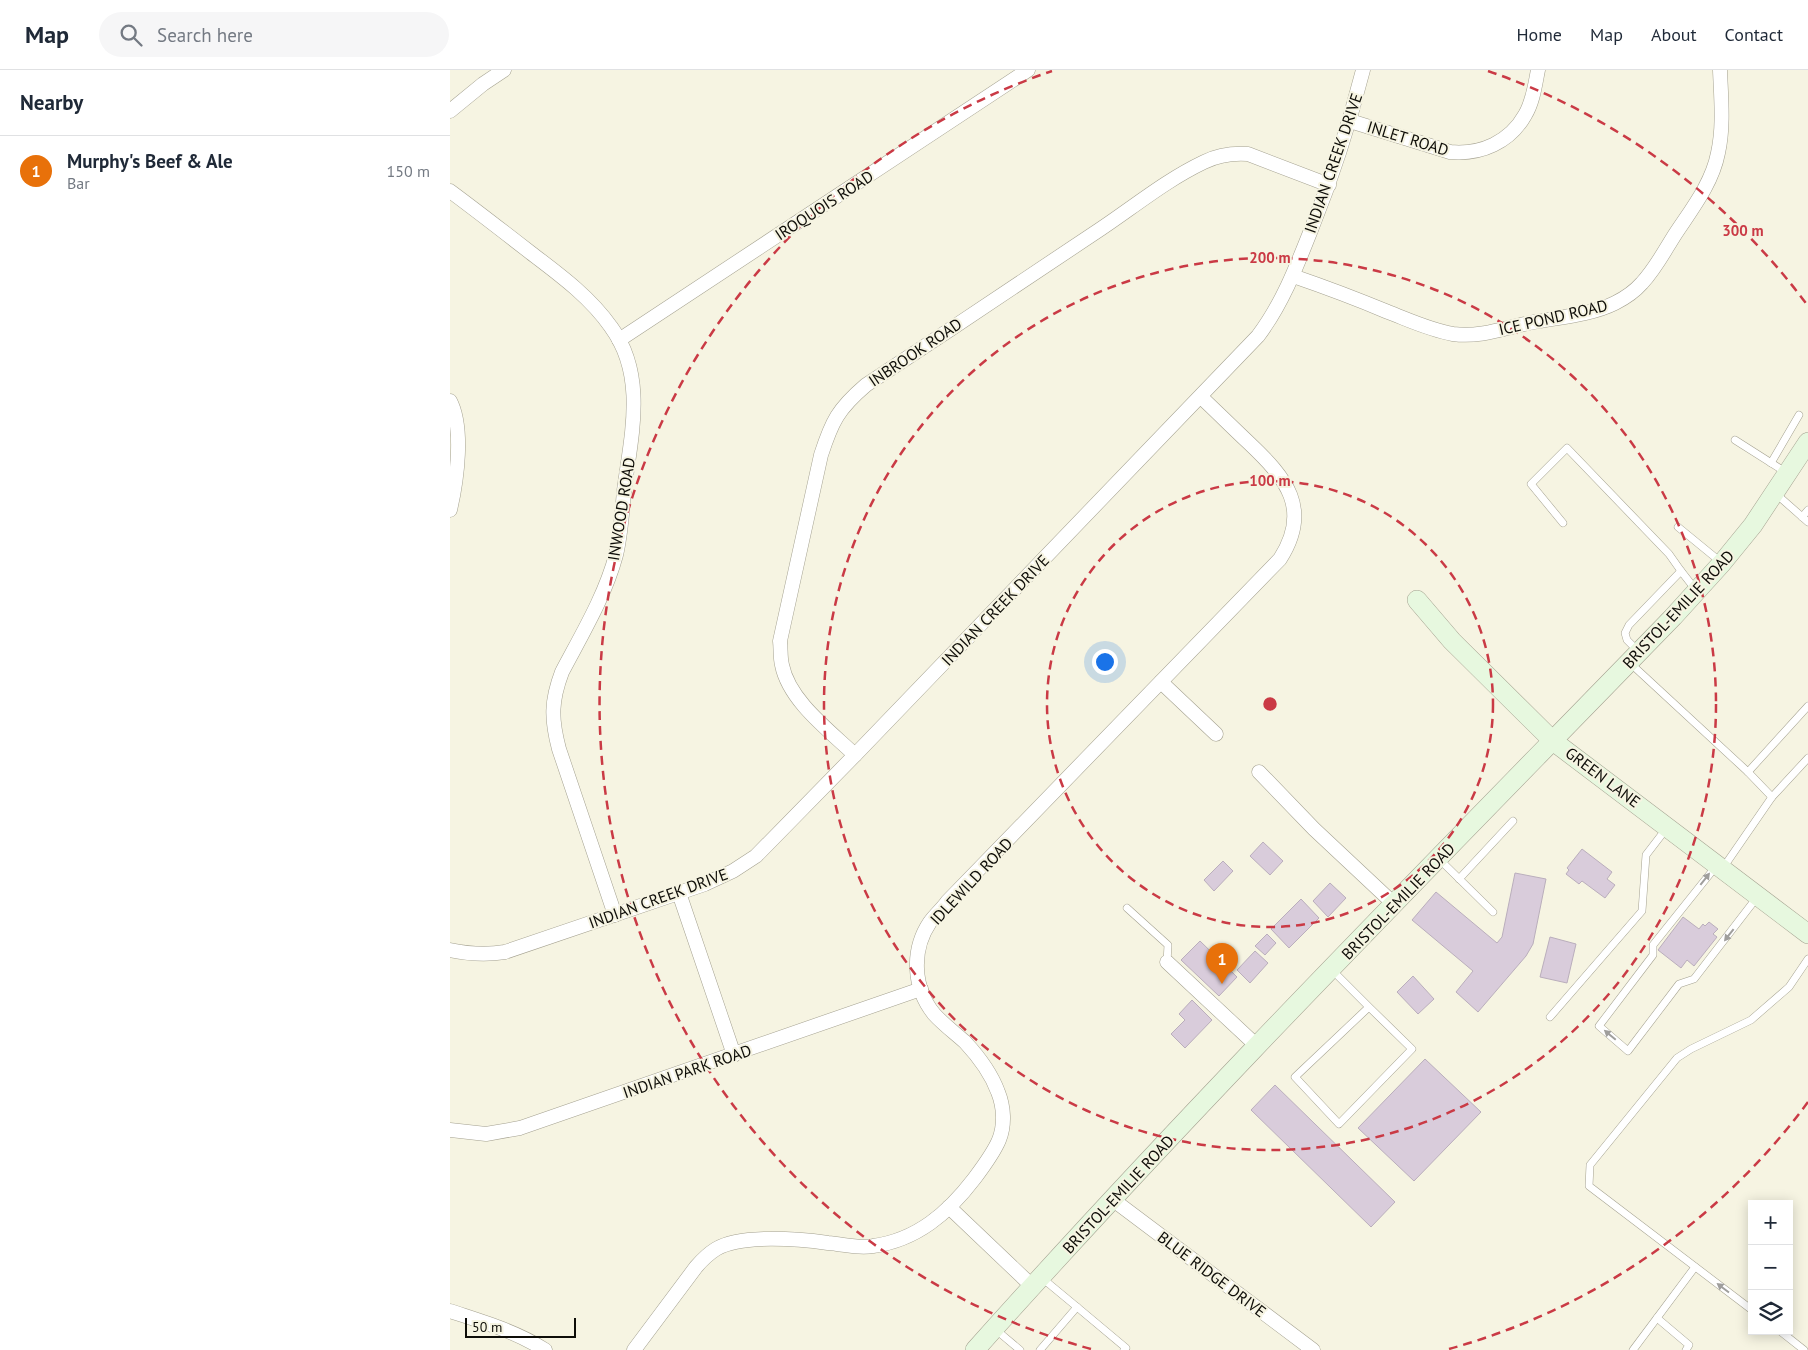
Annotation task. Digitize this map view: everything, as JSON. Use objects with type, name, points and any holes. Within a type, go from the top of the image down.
[{"type":"street","points":[[450,111],[482,84],[504,70]]},
{"type":"street","name":"IROQUOIS ROAD","points":[[620,340],[1028,70]]},
{"type":"street","name":"INDIAN CREEK DRIVE","points":[[450,950],[474,954],[505,952],[705,884],[734,871],[756,856],[856,755],[1258,336],[1272,317],[1293,276],[1329,185],[1350,121],[1363,70]]},
{"type":"street","name":"INLET ROAD","points":[[1350,121],[1450,152],[1464,154],[1474,152],[1502,141],[1515,129],[1526,114],[1538,70]]},
{"type":"street","name":"ICE POND ROAD","points":[[1293,276],[1451,334],[1486,333],[1601,309],[1615,303],[1642,283],[1657,263],[1700,197],[1714,168],[1721,128],[1720,70]]},
{"type":"street","name":"INBROOK ROAD","points":[[856,755],[812,714],[796,695],[785,676],[780,641],[821,455],[830,426],[837,414],[866,385],[1105,227],[1159,188],[1205,162],[1218,157],[1248,154],[1329,185]]},
{"type":"street","name":"INWOOD ROAD","points":[[450,191],[568,281],[591,303],[611,326],[620,340],[630,365],[634,387],[633,433],[616,555],[602,593],[557,685],[554,699],[553,725],[559,749],[615,915]]},
{"type":"street","name":"IDLEWILD ROAD","points":[[634,1350],[696,1267],[717,1248],[741,1241],[783,1239],[871,1247],[893,1242],[912,1235],[931,1224],[950,1208],[990,1156],[999,1140],[1002,1129],[1003,1110],[996,1088],[985,1066],[928,1006],[917,976],[916,954],[920,941],[930,922],[947,902],[1280,559],[1292,536],[1295,523],[1294,505],[1291,494],[1283,480],[1268,462],[1201,397]]},
{"type":"street","points":[[450,401],[458,426],[459,442],[450,510]]},
{"type":"street","name":"BRISTOL-EMILIE ROAD","points":[[975,1350],[1112,1199],[1331,969],[1697,591],[1753,525],[1808,442]]},
{"type":"street","name":"GREEN LANE","points":[[1416,600],[1452,641],[1553,741],[1668,826],[1808,934]]},
{"type":"street","points":[[1161,682],[1216,734]]},
{"type":"street","points":[[1259,772],[1314,829],[1394,904]]},
{"type":"street","points":[[679,893],[734,1055]]},
{"type":"street","points":[[1166,962],[1258,1046]]},
{"type":"street","name":"INDIAN PARK ROAD","points":[[450,1130],[486,1134],[520,1128],[921,989]]},
{"type":"street","name":"BLUE RIDGE DRIVE","points":[[1112,1199],[1313,1350]]},
{"type":"street","points":[[950,1208],[1036,1281]]},
{"type":"street","points":[[450,1311],[508,1330],[545,1350]]},
{"type":"lane","points":[[1771,463],[1798,415]]},
{"type":"lane","points":[[1735,440],[1788,473]]},
{"type":"lane","points":[[1563,523],[1531,484],[1567,448],[1670,554],[1697,591]]},
{"type":"lane","points":[[1775,493],[1805,519],[1808,510]]},
{"type":"lane","points":[[1678,527],[1722,563]]},
{"type":"lane","points":[[1681,571],[1629,625],[1625,633],[1627,640],[1634,657],[1772,797]]},
{"type":"lane","points":[[1748,772],[1808,706]]},
{"type":"lane","points":[[1759,896],[1694,979],[1679,984],[1628,1051],[1599,1026],[1653,956],[1653,945],[1720,866],[1772,797],[1808,758]]},
{"type":"lane","points":[[1459,879],[1513,821]]},
{"type":"lane","points":[[1550,1016],[1642,911],[1646,855],[1668,826]]},
{"type":"lane","points":[[1438,859],[1493,912]]},
{"type":"lane","points":[[1127,908],[1168,945],[1166,962]]},
{"type":"lane","points":[[1748,1307],[1590,1186],[1590,1164],[1677,1058],[1691,1049],[1751,1020],[1789,987],[1808,960]]},
{"type":"lane","points":[[1331,969],[1412,1049],[1339,1124],[1295,1077],[1369,1007]]},
{"type":"lane","points":[[1633,1350],[1695,1267]]},
{"type":"lane","points":[[1036,1281],[1077,1307],[1126,1348],[1124,1350]]},
{"type":"lane","points":[[1040,1350],[1077,1307]]},
{"type":"lane","points":[[1657,1318],[1689,1345],[1686,1350]]},
{"type":"lane","points":[[994,1328],[1020,1350]]},
{"type":"lane","points":[[1785,1335],[1804,1350]]},
{"type":"building","points":[[1263,842],[1283,861],[1270,875],[1250,856]]},
{"type":"building","points":[[1582,849],[1612,872],[1607,879],[1615,885],[1605,898],[1582,881],[1579,884],[1566,874],[1569,870],[1567,868]]},
{"type":"building","points":[[1223,861],[1233,871],[1214,891],[1204,880]]},
{"type":"building","points":[[1515,873],[1546,879],[1533,944],[1526,956],[1478,1012],[1456,992],[1473,971],[1412,920],[1436,892],[1497,943],[1502,937]]},
{"type":"building","points":[[1330,883],[1346,898],[1328,917],[1313,901]]},
{"type":"building","points":[[1301,899],[1319,918],[1289,948],[1271,929]]},
{"type":"building","points":[[1683,917],[1699,929],[1703,924],[1705,926],[1709,922],[1718,929],[1713,934],[1717,937],[1694,966],[1687,960],[1681,968],[1658,950]]},
{"type":"building","points":[[1267,934],[1276,943],[1265,955],[1255,946]]},
{"type":"building","points":[[1550,937],[1576,944],[1567,983],[1540,977]]},
{"type":"building","points":[[1200,941],[1237,977],[1219,996],[1181,960]]},
{"type":"building","points":[[1255,951],[1268,963],[1250,983],[1237,970]]},
{"type":"building","points":[[1413,976],[1434,999],[1418,1014],[1397,992]]},
{"type":"building","points":[[1192,1000],[1212,1020],[1185,1048],[1171,1034],[1185,1020],[1179,1014]]},
{"type":"building","points":[[1425,1059],[1481,1112],[1414,1181],[1358,1128]]},
{"type":"building","points":[[1275,1085],[1395,1202],[1371,1227],[1251,1110]]},
{"type":"place","name":"Murphy's Beef & Ale","points":[[1222,984]]}]
